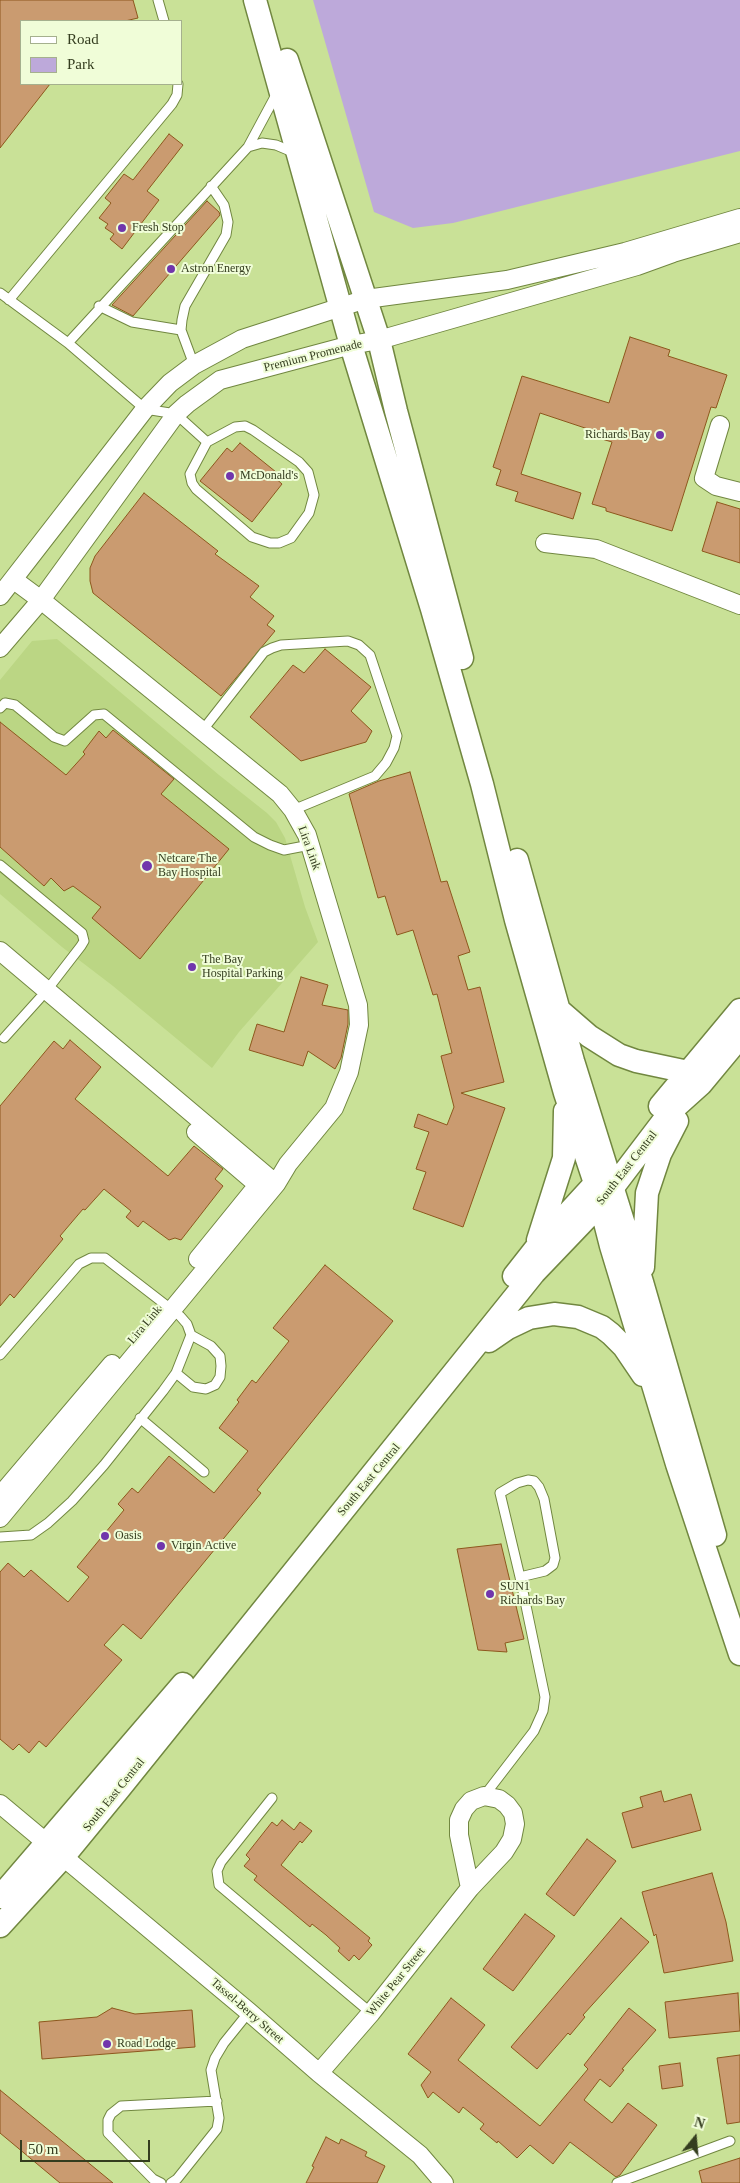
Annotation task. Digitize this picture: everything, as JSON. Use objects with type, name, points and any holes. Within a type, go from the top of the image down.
[{"type":"street","points":[[254,0],[342,306],[351,345],[435,618],[482,784],[516,920],[565,1093],[642,1282],[740,1622]]},
{"type":"street","points":[[268,0],[379,340],[396,411],[472,695],[559,1010],[604,1186],[611,1246],[677,1464],[740,1654]]},
{"type":"street","points":[[0,596],[145,409],[170,383],[194,365],[242,339],[366,299],[507,280],[625,252],[740,218]]},
{"type":"street","name":"Premium Promenade","points":[[0,648],[41,600],[176,414],[186,404],[220,380],[351,345],[379,340],[637,266],[740,233]]},
{"type":"street","points":[[720,425],[704,478],[716,486],[740,492]]},
{"type":"street","points":[[545,543],[596,549],[740,605]]},
{"type":"street","name":"Lira Link","points":[[0,1518],[267,1184],[288,1164],[334,1108],[349,1072],[359,1024],[358,1005],[307,835],[293,810],[280,794],[14,580]]},
{"type":"street","points":[[0,951],[44,994],[224,1156],[267,1184]]},
{"type":"street","points":[[0,964],[44,994],[267,1184]]},
{"type":"street","points":[[559,1010],[589,1036],[619,1055],[694,1078],[685,1106],[668,1136],[652,1172],[646,1203],[642,1282]]},
{"type":"street","name":"South East Central","points":[[0,1926],[64,1856],[604,1186],[671,1111],[740,1010]]},
{"type":"street","name":"South East Central","points":[[694,1078],[740,1037]]},
{"type":"street","points":[[536,1248],[564,1158],[565,1093]]},
{"type":"street","name":"South East Central","points":[[0,1897],[313,1532],[536,1248],[604,1186]]},
{"type":"street","name":"Lira Link","points":[[0,1496],[167,1307]]},
{"type":"street","points":[[464,1362],[497,1334],[518,1322],[541,1314],[566,1315],[588,1320],[611,1334],[624,1347],[656,1394]]},
{"type":"street","points":[[470,1888],[459,1835],[459,1820],[471,1800],[484,1796]]},
{"type":"street","name":"White Pear Street","points":[[319,2073],[371,2013],[470,1888],[504,1852],[514,1831],[513,1813],[508,1805],[499,1798],[484,1796]]},
{"type":"street","points":[[0,1804],[46,1843]]},
{"type":"street","name":"Tassel-Berry Street","points":[[46,1843],[64,1856],[319,2073],[420,2155],[444,2183]]},
{"type":"lane","points":[[158,0],[164,20]]},
{"type":"lane","points":[[9,300],[172,104],[177,95],[178,85]]},
{"type":"lane","points":[[68,343],[99,306],[248,146],[280,88]]},
{"type":"lane","points":[[248,146],[262,143],[276,145],[299,154]]},
{"type":"lane","points":[[194,365],[181,330],[185,306],[222,242],[228,222],[224,205],[211,186]]},
{"type":"lane","points":[[0,293],[68,343],[145,409],[176,414],[207,442]]},
{"type":"lane","points":[[99,306],[132,322],[181,330]]},
{"type":"lane","points":[[244,426],[253,430],[299,462],[308,472],[314,495],[309,513],[291,538],[279,543],[270,543],[252,537],[196,489],[190,474],[207,442],[235,427],[244,426]]},
{"type":"lane","points":[[202,731],[264,652],[272,648],[281,645],[348,641],[359,645],[370,654],[397,736],[394,748],[386,763],[375,776],[293,810]]},
{"type":"lane","points":[[0,708],[5,703],[15,704],[54,737],[65,741],[94,715],[104,714],[254,837],[284,850],[310,845]]},
{"type":"lane","points":[[0,865],[82,933],[84,942],[44,994],[4,1038]]},
{"type":"lane","points":[[0,1355],[79,1264],[91,1258],[105,1258],[167,1307]]},
{"type":"lane","name":"Lira Link","points":[[167,1307],[187,1324],[191,1335],[211,1346],[220,1356],[220,1377],[215,1385],[206,1389],[193,1387],[176,1373]]},
{"type":"lane","points":[[0,1537],[31,1535],[48,1523],[104,1465],[176,1373],[191,1335]]},
{"type":"lane","points":[[140,1418],[204,1472]]},
{"type":"lane","points":[[484,1796],[534,1732],[544,1711],[545,1697],[500,1493],[517,1483],[528,1480],[534,1481],[544,1499],[556,1558],[553,1565],[545,1571],[520,1577]]},
{"type":"lane","points":[[272,1798],[221,1862],[217,1871],[219,1885],[371,2013]]},
{"type":"lane","points":[[171,2183],[177,2179],[217,2129],[219,2118],[211,2070],[215,2058],[248,2012]]},
{"type":"lane","points":[[161,2183],[153,2179],[108,2133],[108,2120],[111,2114],[121,2106],[216,2101]]},
{"type":"lane","points":[[617,2183],[730,2141]]},
{"type":"shaded area","name":"Netcare The Bay Hospital","points":[[57,639],[267,813],[276,822],[285,838],[305,907],[318,942],[239,1032],[212,1068],[113,986],[62,947],[0,894],[0,680],[32,641]]},
{"type":"green space","points":[[313,0],[740,0],[740,151],[453,223],[413,228],[374,212]]},
{"type":"building","points":[[0,0],[133,0],[138,18],[129,20],[20,20],[20,85],[49,85],[0,148]]},
{"type":"building","points":[[169,134],[183,145],[147,191],[159,200],[122,249],[110,239],[114,234],[105,228],[108,224],[99,218],[111,203],[105,198],[124,174],[133,180]]},
{"type":"building","points":[[207,201],[220,215],[133,316],[112,305]]},
{"type":"building","name":"Richards Bay","points":[[630,337],[670,350],[668,356],[727,375],[716,408],[711,407],[672,531],[606,511],[606,508],[592,504],[612,442],[595,437],[597,432],[540,413],[521,474],[581,493],[573,519],[515,501],[518,492],[496,485],[501,470],[493,467],[522,376],[609,403]]},
{"type":"building","points":[[240,443],[276,472],[273,476],[282,484],[252,522],[200,481],[227,448],[232,452]]},
{"type":"building","points":[[144,493],[218,551],[215,554],[259,586],[250,597],[274,616],[267,625],[275,631],[221,696],[93,593],[90,581],[90,568],[95,556]]},
{"type":"building","points":[[717,502],[740,509],[740,563],[702,551]]},
{"type":"building","points":[[325,649],[371,687],[351,711],[372,731],[366,742],[301,761],[250,717],[293,665],[304,673]]},
{"type":"building","points":[[0,722],[66,775],[85,754],[83,752],[99,731],[106,738],[113,730],[174,779],[161,794],[229,849],[140,959],[92,918],[101,907],[73,886],[64,891],[51,878],[44,886],[0,847]]},
{"type":"building","points":[[410,772],[441,882],[447,881],[470,952],[458,956],[468,990],[480,987],[504,1082],[461,1093],[505,1108],[463,1227],[413,1209],[426,1172],[416,1169],[429,1132],[414,1127],[418,1114],[447,1125],[454,1107],[441,1056],[452,1053],[437,994],[433,995],[413,930],[397,935],[385,896],[378,898],[349,794],[379,781]]},
{"type":"building","points":[[301,977],[328,985],[322,1005],[348,1010],[348,1024],[341,1058],[335,1069],[308,1051],[303,1066],[249,1050],[257,1024],[284,1032]]},
{"type":"building","points":[[70,1040],[101,1067],[75,1099],[168,1176],[194,1146],[223,1169],[215,1179],[223,1186],[181,1240],[175,1238],[169,1240],[143,1221],[138,1227],[126,1217],[131,1211],[104,1189],[85,1210],[83,1209],[60,1236],[63,1239],[14,1298],[10,1294],[0,1306],[0,1106],[54,1041],[63,1049]]},
{"type":"building","points":[[325,1265],[393,1321],[257,1490],[261,1493],[141,1639],[123,1624],[104,1645],[122,1660],[46,1747],[39,1741],[29,1753],[19,1744],[13,1750],[0,1739],[0,1572],[8,1563],[24,1577],[31,1570],[68,1602],[89,1577],[77,1567],[124,1510],[118,1504],[132,1488],[138,1493],[169,1456],[214,1493],[248,1451],[219,1428],[239,1402],[237,1400],[252,1380],[256,1383],[289,1341],[273,1328]]},
{"type":"building","name":"SUN1 Richards Bay","points":[[501,1544],[524,1639],[505,1643],[507,1652],[478,1650],[457,1549]]},
{"type":"building","points":[[661,1791],[664,1802],[691,1794],[701,1830],[632,1848],[622,1813],[643,1807],[640,1797]]},
{"type":"building","points":[[282,1820],[294,1830],[300,1822],[312,1831],[302,1843],[300,1841],[281,1865],[370,1938],[368,1941],[372,1945],[359,1960],[354,1955],[349,1961],[338,1951],[340,1948],[326,1935],[312,1924],[310,1927],[254,1880],[257,1876],[244,1866],[250,1859],[246,1855],[272,1822],[277,1826]]},
{"type":"building","points":[[587,1839],[616,1861],[574,1916],[546,1894]]},
{"type":"building","points":[[712,1873],[726,1922],[733,1961],[664,1973],[656,1934],[654,1936],[642,1892]]},
{"type":"building","points":[[525,1914],[555,1936],[513,1991],[483,1969]]},
{"type":"building","points":[[621,1918],[649,1942],[583,2015],[585,2017],[570,2035],[568,2033],[537,2069],[511,2047]]},
{"type":"building","points":[[738,1993],[740,2031],[669,2038],[665,2002]]},
{"type":"building","points":[[451,1998],[485,2025],[458,2060],[540,2126],[588,2069],[584,2065],[629,2008],[656,2030],[622,2069],[624,2070],[610,2087],[600,2079],[584,2100],[612,2123],[628,2103],[657,2125],[620,2175],[616,2177],[570,2142],[553,2164],[530,2145],[517,2158],[498,2141],[497,2143],[480,2129],[484,2124],[463,2107],[459,2113],[433,2092],[428,2098],[421,2085],[431,2072],[408,2054]]},
{"type":"building","points":[[112,2008],[135,2014],[192,2010],[195,2047],[42,2059],[39,2022],[97,2017]]},
{"type":"building","points":[[740,2055],[740,2122],[727,2124],[717,2058]]},
{"type":"building","points":[[680,2063],[683,2086],[662,2089],[659,2066]]},
{"type":"building","points":[[0,2090],[113,2183],[60,2183],[0,2133]]},
{"type":"building","points":[[326,2137],[339,2144],[341,2139],[367,2152],[365,2156],[385,2166],[377,2183],[306,2183]]},
{"type":"building","points":[[740,2158],[740,2183],[702,2183],[699,2171]]},
{"type":"place","name":"Fresh Stop","points":[[122,228]]},
{"type":"place","name":"Astron Energy","points":[[171,269]]},
{"type":"place","name":"Richards Bay","points":[[660,435]]},
{"type":"place","name":"McDonald's","points":[[230,476]]},
{"type":"place","name":"Netcare The Bay Hospital","points":[[147,866]]},
{"type":"place","name":"The Bay Hospital Parking","points":[[192,967]]},
{"type":"place","name":"Oasis","points":[[105,1536]]},
{"type":"place","name":"Virgin Active","points":[[161,1546]]},
{"type":"place","name":"SUN1 Richards Bay","points":[[490,1594]]},
{"type":"place","name":"Road Lodge","points":[[107,2044]]}]
